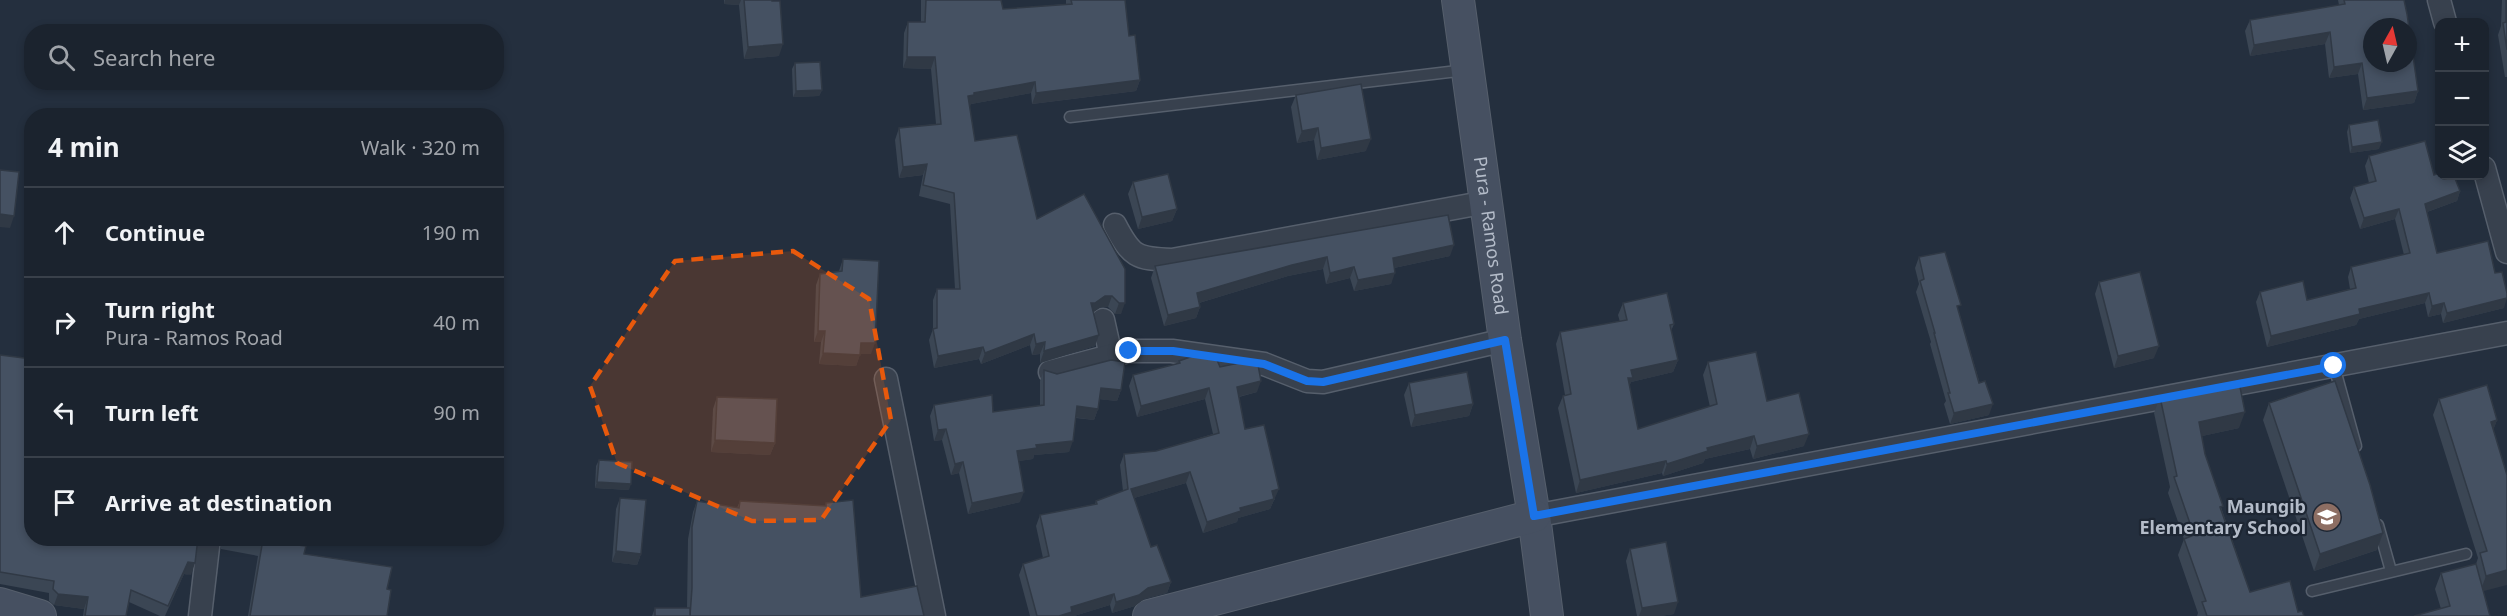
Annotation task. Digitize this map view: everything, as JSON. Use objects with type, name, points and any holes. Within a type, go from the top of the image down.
[{"type":"main road","name":"Pura - Ramos Road","points":[[1458,0],[1505,340],[1534,516],[1547,616]]},
{"type":"main road","points":[[1149,616],[1534,516]]},
{"type":"main road","points":[[0,603],[40,616]]},
{"type":"street","points":[[2439,0],[2444,18]]},
{"type":"street","points":[[2487,180],[2507,252]]},
{"type":"street","points":[[1115,225],[1127,249],[1138,257],[1172,260],[1487,202]]},
{"type":"street","points":[[1103,320],[1111,356]]},
{"type":"street","points":[[1534,516],[2507,333]]},
{"type":"street","points":[[1050,372],[1129,351],[1173,351],[1264,364],[1307,381],[1323,382],[1505,340]]},
{"type":"street","points":[[886,379],[934,616]]},
{"type":"street","points":[[200,616],[208,546]]},
{"type":"lane","points":[[1070,117],[1468,70]]},
{"type":"lane","points":[[2334,366],[2359,457]]},
{"type":"lane","points":[[2375,514],[2391,571]]},
{"type":"lane","points":[[2312,591],[2466,555]]},
{"type":"highlighted area","points":[[793,251],[869,299],[891,420],[821,520],[752,521],[617,463],[590,386],[675,261]]},
{"type":"building","points":[[744,0],[780,1],[783,44],[748,47]]},
{"type":"building","points":[[926,0],[1001,0],[1003,9],[1072,4],[1071,0],[1125,0],[1129,36],[1135,35],[1140,80],[1036,93],[1035,82],[968,96],[975,141],[1017,135],[1037,219],[1084,194],[1125,269],[1125,303],[1119,303],[1112,296],[1105,296],[1091,303],[1099,335],[1044,351],[1045,342],[1036,344],[1034,334],[985,353],[983,347],[938,356],[933,329],[937,328],[937,289],[960,289],[954,193],[923,185],[927,164],[903,167],[899,128],[941,124],[935,57],[907,57],[908,22],[925,22]]},
{"type":"building","points":[[2344,0],[2404,0],[2408,18],[2363,18],[2363,70],[2362,63],[2334,67],[2330,32],[2254,45],[2250,20],[2345,4]]},
{"type":"building","points":[[2506,0],[2507,50],[2503,23],[2506,22]]},
{"type":"building","points":[[820,62],[822,90],[796,91],[795,63]]},
{"type":"building","points":[[2363,72],[2415,72],[2418,91],[2367,98]]},
{"type":"building","points":[[1361,84],[1371,139],[1321,148],[1318,128],[1302,131],[1296,95]]},
{"type":"building","points":[[2378,120],[2382,142],[2352,147],[2349,125]]},
{"type":"building","points":[[2425,141],[2435,180],[2456,180],[2460,191],[2425,204],[2437,253],[2488,241],[2495,273],[2502,272],[2507,298],[2447,313],[2444,303],[2432,306],[2429,293],[2359,309],[2360,314],[2271,336],[2260,292],[2303,281],[2307,300],[2356,288],[2351,267],[2410,253],[2399,209],[2364,218],[2354,187],[2376,181],[2369,156]]},
{"type":"building","points":[[0,170],[19,172],[14,216],[0,214]]},
{"type":"building","points":[[1168,174],[1177,209],[1142,217],[1133,182]]},
{"type":"building","points":[[1448,215],[1454,245],[1393,258],[1395,273],[1358,280],[1354,267],[1330,273],[1327,257],[1197,293],[1200,307],[1168,315],[1155,266]]},
{"type":"building","points":[[1945,252],[1961,305],[1957,306],[1979,383],[1985,381],[1993,404],[1954,413],[1920,281],[1924,279],[1919,257]]},
{"type":"building","points":[[843,259],[879,261],[875,343],[861,343],[860,355],[823,353],[825,331],[818,331],[820,274],[842,271]]},
{"type":"building","points":[[2140,272],[2159,346],[2118,356],[2099,282]]},
{"type":"building","points":[[1667,293],[1674,324],[1670,325],[1678,360],[1631,370],[1633,378],[1628,378],[1638,429],[1717,404],[1708,362],[1756,352],[1767,401],[1799,393],[1809,434],[1757,446],[1754,436],[1707,448],[1708,451],[1667,464],[1666,461],[1580,480],[1563,396],[1571,394],[1560,332],[1627,320],[1623,303]]},
{"type":"building","points":[[0,355],[24,358],[24,546],[197,546],[195,563],[188,562],[168,606],[131,590],[126,616],[85,616],[88,597],[58,594],[53,589],[54,581],[0,572]]},
{"type":"building","points":[[1193,356],[1217,360],[1220,367],[1239,363],[1258,365],[1261,381],[1237,387],[1245,429],[1264,425],[1279,489],[1272,491],[1274,499],[1240,508],[1241,511],[1207,522],[1190,472],[1131,489],[1151,547],[1157,545],[1171,582],[1148,588],[1139,595],[1116,602],[1114,594],[1071,607],[1072,612],[1059,616],[1037,616],[1023,564],[1049,556],[1040,515],[1097,504],[1096,501],[1128,489],[1124,454],[1156,451],[1219,433],[1209,388],[1141,406],[1133,375],[1180,363],[1179,361]]},
{"type":"building","points":[[1111,360],[1125,362],[1121,390],[1101,388],[1098,409],[1077,406],[1073,441],[1036,445],[1037,448],[1017,451],[1024,492],[972,503],[963,462],[955,464],[946,429],[938,430],[934,405],[992,395],[993,412],[1044,405],[1044,370],[1057,374]]},
{"type":"building","points":[[1467,372],[1473,404],[1415,415],[1409,383]]},
{"type":"building","points":[[2335,381],[2370,485],[2383,533],[2320,554],[2269,403]]},
{"type":"building","points":[[2239,382],[2245,412],[2199,422],[2205,454],[2223,506],[2220,507],[2250,592],[2290,581],[2298,612],[2302,611],[2304,616],[2207,616],[2202,602],[2206,601],[2184,539],[2194,535],[2174,477],[2177,476],[2160,397]]},
{"type":"building","points":[[2487,385],[2497,420],[2491,422],[2507,475],[2507,570],[2486,576],[2480,553],[2487,551],[2439,399]]},
{"type":"building","points":[[717,397],[777,399],[775,443],[715,440]]},
{"type":"building","points":[[599,460],[632,462],[631,484],[597,482]]},
{"type":"building","points":[[620,498],[646,500],[641,554],[616,551]]},
{"type":"building","points":[[853,500],[861,597],[917,586],[924,616],[690,616],[692,527],[697,501],[739,508],[740,501],[826,506],[826,503]]},
{"type":"building","points":[[1666,542],[1678,602],[1642,608],[1630,549]]},
{"type":"building","points":[[262,546],[306,546],[304,554],[392,567],[387,589],[391,590],[387,616],[250,616]]},
{"type":"building","points":[[2476,564],[2490,616],[2414,616],[2450,606],[2441,573]]},
{"type":"building","points":[[655,608],[690,608],[690,616],[655,616]]},
{"type":"place","name":"Maungib Elementary School","points":[[2327,517]]},
{"type":"route","points":[[1129,351],[1173,351],[1264,364],[1307,381],[1323,382],[1505,340],[1534,516],[2334,366]]}]
